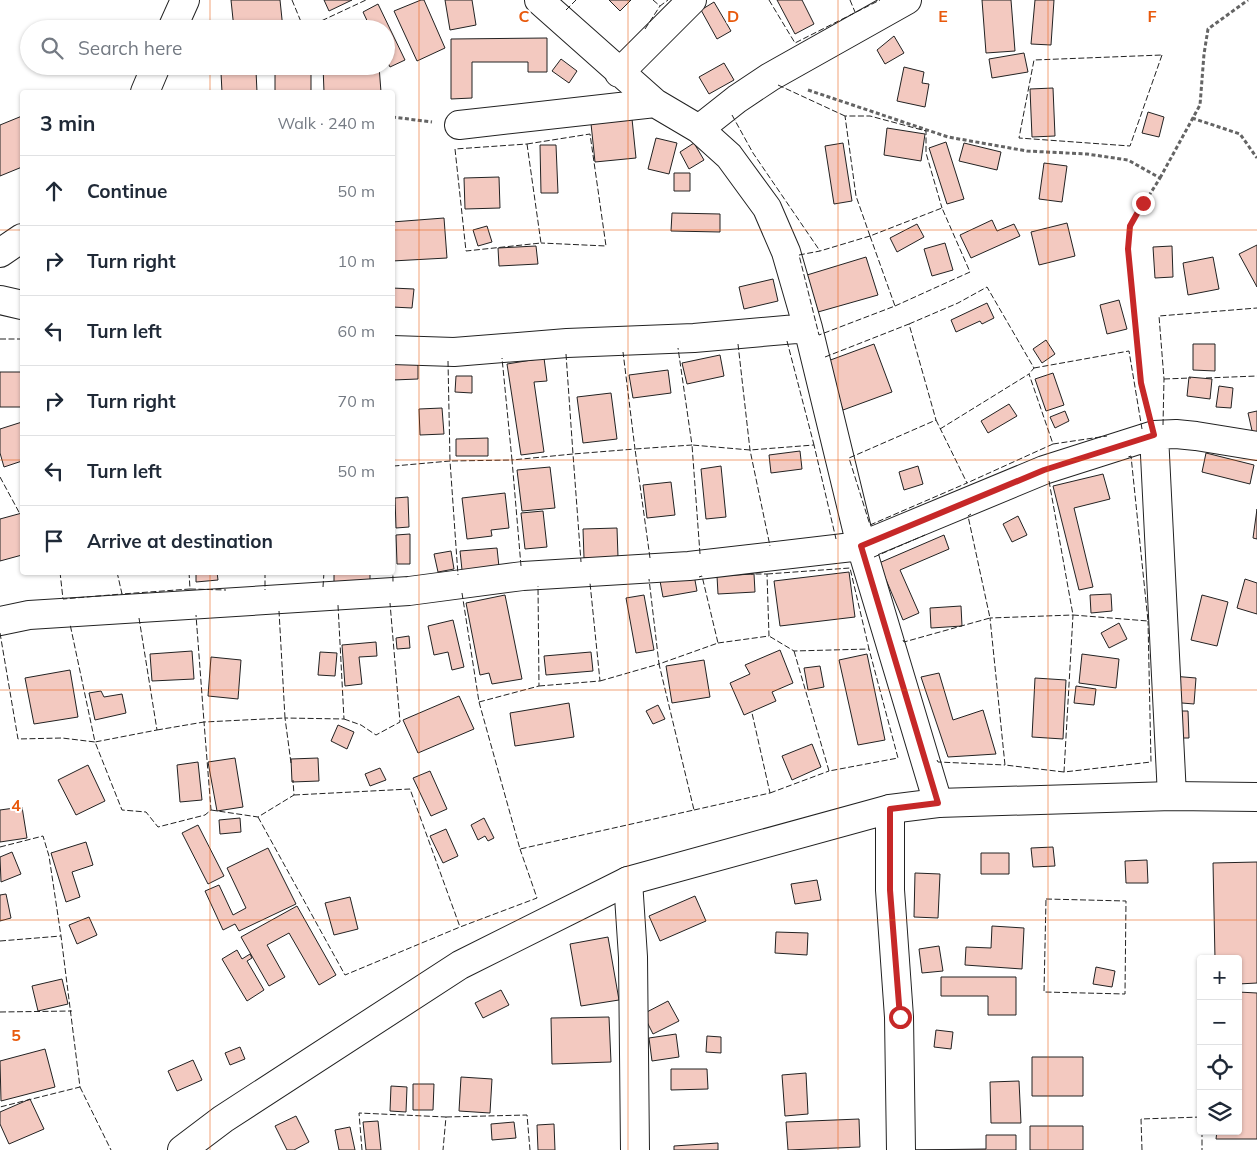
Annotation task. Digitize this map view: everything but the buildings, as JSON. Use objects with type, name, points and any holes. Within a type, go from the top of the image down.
[{"type":"street","points":[[176,20],[185,0]]},
{"type":"street","points":[[539,0],[656,104],[699,129],[729,156],[767,208],[786,252],[808,328],[861,546],[938,803]]},
{"type":"street","points":[[619,73],[692,0]]},
{"type":"street","points":[[699,129],[737,99],[770,77],[907,0]]},
{"type":"street","points":[[146,90],[152,75]]},
{"type":"street","points":[[459,125],[656,104]]},
{"type":"street","points":[[0,253],[20,239]]},
{"type":"street","points":[[0,300],[20,305]]},
{"type":"street","points":[[395,350],[454,352],[567,343],[694,338],[808,328]]},
{"type":"street","points":[[0,621],[29,615],[409,591],[523,576],[689,566],[861,546],[1044,470],[1154,435],[1176,434],[1196,436],[1257,446]]},
{"type":"street","points":[[1154,435],[1172,796]]},
{"type":"street","points":[[182,1150],[223,1119],[460,965],[628,881],[890,809],[938,803],[1172,796],[1257,797]]},
{"type":"street","points":[[890,809],[890,890],[900,1017],[901,1150]]},
{"type":"street","points":[[628,881],[634,957],[635,1150]]},
{"type":"path","points":[[1154,435],[1141,383],[1128,249],[1130,226],[1160,178],[1200,105],[1208,29],[1248,0]]},
{"type":"path","points":[[770,77],[948,137],[1027,152],[1087,154],[1128,160],[1160,178]]},
{"type":"path","points":[[395,117],[459,125]]},
{"type":"path","points":[[1192,118],[1240,134],[1257,158]]},
{"type":"fence","points":[[292,0],[300,20]]},
{"type":"fence","points":[[323,20],[366,0]]},
{"type":"fence","points":[[566,10],[576,0]]},
{"type":"fence","points":[[653,0],[660,6],[668,0]]},
{"type":"fence","points":[[769,0],[795,43],[880,0]]},
{"type":"fence","points":[[850,0],[855,12]]},
{"type":"fence","points":[[645,29],[660,6]]},
{"type":"fence","points":[[1162,55],[1130,146],[1019,138],[1034,60],[1162,55]]},
{"type":"fence","points":[[778,85],[845,116]]},
{"type":"fence","points":[[732,115],[753,153],[820,251]]},
{"type":"fence","points":[[895,306],[970,272],[942,208],[870,236],[856,196],[845,116],[870,116],[926,131],[926,153],[942,208]]},
{"type":"fence","points":[[527,144],[590,134],[606,246],[541,243]]},
{"type":"fence","points":[[527,144],[541,243],[466,251],[455,149],[527,144]]},
{"type":"fence","points":[[870,236],[895,306],[819,335],[799,255],[820,251],[870,236]]},
{"type":"fence","points":[[909,324],[958,303],[987,287],[1034,368],[1029,374]]},
{"type":"fence","points":[[1163,425],[1164,379],[1159,316],[1257,308]]},
{"type":"fence","points":[[825,357],[909,324],[936,420]]},
{"type":"fence","points":[[0,339],[20,339]]},
{"type":"fence","points":[[787,341],[814,445]]},
{"type":"fence","points":[[738,344],[750,450],[770,546]]},
{"type":"fence","points":[[650,558],[635,449],[692,445],[678,348]]},
{"type":"fence","points":[[1034,368],[1129,351],[1142,429]]},
{"type":"fence","points":[[566,354],[573,454],[635,449],[623,352]]},
{"type":"fence","points":[[448,361],[450,461],[512,460],[502,358]]},
{"type":"fence","points":[[940,429],[1029,374],[1053,444],[967,483]]},
{"type":"fence","points":[[1206,378],[1257,376]]},
{"type":"fence","points":[[1164,379],[1191,378]]},
{"type":"fence","points":[[936,420],[967,483],[870,525],[849,458],[936,420]]},
{"type":"fence","points":[[1053,444],[1107,436]]},
{"type":"fence","points":[[700,554],[692,445],[750,450],[814,445],[836,539]]},
{"type":"fence","points":[[521,566],[512,460],[573,454],[581,562]]},
{"type":"fence","points":[[1049,481],[1073,615],[1148,621],[1131,456],[1128,457]]},
{"type":"fence","points":[[395,466],[450,461],[458,575]]},
{"type":"fence","points":[[0,477],[20,514]]},
{"type":"fence","points":[[903,640],[904,642],[990,618],[968,516],[971,514]]},
{"type":"fence","points":[[874,557],[925,535]]},
{"type":"fence","points":[[767,574],[850,568],[869,649],[794,651],[769,636]]},
{"type":"fence","points":[[718,643],[769,636],[767,574],[751,574]]},
{"type":"fence","points":[[60,575],[63,599],[122,594]]},
{"type":"fence","points":[[118,575],[122,594],[190,589]]},
{"type":"fence","points":[[189,575],[190,589],[226,590]]},
{"type":"fence","points":[[265,575],[265,590]]},
{"type":"fence","points":[[323,587],[324,575]]},
{"type":"fence","points":[[393,575],[393,582]]},
{"type":"fence","points":[[462,593],[479,702],[520,849],[694,810],[659,664],[718,643],[702,576],[699,577]]},
{"type":"fence","points":[[600,681],[659,664],[649,579]]},
{"type":"fence","points":[[539,686],[600,681],[590,583]]},
{"type":"fence","points":[[479,702],[539,686],[538,586]]},
{"type":"fence","points":[[344,719],[361,725],[376,735],[400,722],[390,603]]},
{"type":"fence","points":[[291,763],[285,718],[344,719],[338,605]]},
{"type":"fence","points":[[139,618],[157,730],[95,742],[122,810],[146,812],[158,827],[205,815],[211,810],[204,722],[285,718],[279,611]]},
{"type":"fence","points":[[157,730],[204,722],[196,615]]},
{"type":"fence","points":[[1064,772],[1005,765],[990,618],[1073,615],[1064,772],[1151,762],[1148,621]]},
{"type":"fence","points":[[0,633],[18,739],[62,738],[95,742],[70,624]]},
{"type":"fence","points":[[794,651],[829,771],[898,758],[869,649]]},
{"type":"fence","points":[[694,810],[770,793],[752,713]]},
{"type":"fence","points":[[937,760],[938,762],[1005,765]]},
{"type":"fence","points":[[770,793],[829,771]]},
{"type":"fence","points":[[211,810],[258,817],[294,795],[293,780]]},
{"type":"fence","points":[[294,795],[410,789],[460,927]]},
{"type":"fence","points":[[258,817],[345,975],[460,927],[537,898],[520,849]]},
{"type":"fence","points":[[0,847],[43,836],[49,856],[61,936]]},
{"type":"fence","points":[[1046,899],[1126,901],[1125,994],[1044,992],[1046,899]]},
{"type":"fence","points":[[0,941],[61,936],[80,1087],[0,1107]]},
{"type":"fence","points":[[0,1012],[72,1011]]},
{"type":"fence","points":[[80,1087],[111,1150]]},
{"type":"fence","points":[[362,1150],[359,1113],[446,1117],[443,1150]]},
{"type":"fence","points":[[446,1117],[527,1115],[530,1150]]},
{"type":"fence","points":[[1142,1150],[1141,1119],[1197,1117]]},
{"type":"fence","points":[[1202,1135],[1202,1150]]},
{"type":"route","points":[[900,1017],[890,890],[890,809],[938,803],[861,546],[1044,470],[1154,435],[1141,383],[1128,249],[1130,226],[1143,203]]}]
